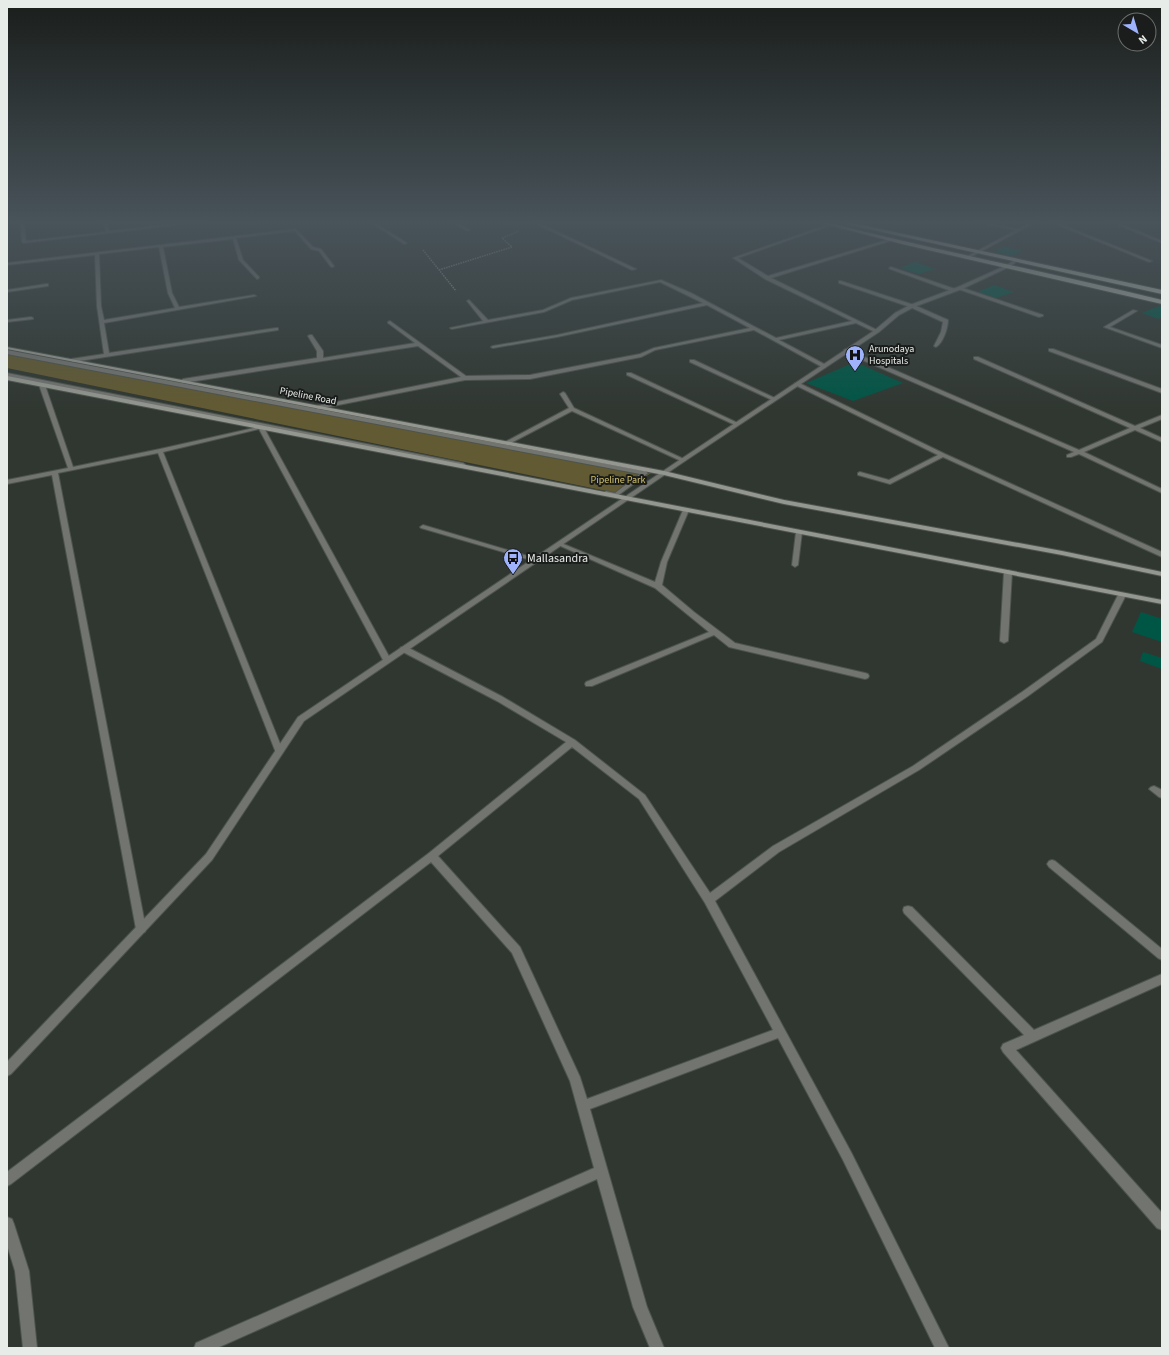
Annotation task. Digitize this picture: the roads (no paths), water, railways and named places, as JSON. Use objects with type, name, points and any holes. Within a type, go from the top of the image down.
[{"type":"main road","points":[[1086,284],[1162,302]]},
{"type":"main road","points":[[1127,284],[1162,292]]},
{"type":"main road","name":"Pipeline Road","points":[[7,348],[605,461],[664,473],[784,502],[1062,553],[1162,574]]},
{"type":"main road","points":[[7,376],[42,385],[1162,602]]},
{"type":"street","points":[[99,284],[101,322],[107,355]]},
{"type":"street","points":[[168,284],[170,293],[178,309]]},
{"type":"street","points":[[452,328],[544,311],[571,299],[645,284]]},
{"type":"street","points":[[667,284],[824,366]]},
{"type":"street","points":[[780,284],[877,331]]},
{"type":"street","points":[[848,284],[912,306],[946,321],[943,332],[936,346]]},
{"type":"street","points":[[937,284],[953,290]]},
{"type":"street","points":[[7,1070],[209,857],[300,719],[626,498],[877,331],[897,314],[912,306],[968,284]]},
{"type":"street","points":[[7,290],[46,285]]},
{"type":"street","points":[[960,288],[1041,316]]},
{"type":"street","points":[[101,322],[254,296]]},
{"type":"street","points":[[469,301],[486,321]]},
{"type":"street","points":[[493,347],[557,336],[707,304]]},
{"type":"street","points":[[1135,310],[1106,327],[1162,347]]},
{"type":"street","points":[[7,321],[31,318]]},
{"type":"street","points":[[774,340],[856,321]]},
{"type":"street","points":[[390,322],[466,378]]},
{"type":"street","points":[[73,360],[276,329]]},
{"type":"street","points":[[318,407],[466,378],[530,377],[641,355],[654,349],[754,329]]},
{"type":"street","points":[[310,336],[320,351],[320,359]]},
{"type":"street","points":[[183,381],[420,344]]},
{"type":"street","points":[[1051,350],[1162,391]]},
{"type":"street","points":[[846,351],[1080,452],[1162,491]]},
{"type":"street","points":[[7,352],[645,473],[616,494],[7,376]]},
{"type":"street","points":[[976,358],[1162,440]]},
{"type":"street","points":[[692,361],[774,399]]},
{"type":"street","points":[[628,374],[737,424]]},
{"type":"street","points":[[796,384],[943,455],[1162,555]]},
{"type":"street","points":[[42,385],[71,469]]},
{"type":"street","points":[[563,394],[572,409],[683,460]]},
{"type":"street","points":[[507,443],[572,409]]},
{"type":"street","points":[[1069,456],[1162,417]]},
{"type":"street","points":[[7,482],[160,451],[261,427],[387,660]]},
{"type":"street","points":[[160,451],[279,751]]},
{"type":"street","points":[[860,474],[890,482],[943,455]]},
{"type":"street","points":[[55,472],[141,929]]},
{"type":"street","points":[[658,586],[664,562],[686,510]]},
{"type":"street","points":[[423,527],[536,560]]},
{"type":"street","points":[[795,565],[799,532]]},
{"type":"street","points":[[558,544],[658,586],[691,614],[732,645],[865,676]]},
{"type":"street","points":[[1004,641],[1008,572]]},
{"type":"street","points":[[709,900],[776,849],[916,768],[1025,694],[1099,640],[1122,595]]},
{"type":"street","points":[[589,684],[715,632]]},
{"type":"street","points":[[404,649],[500,699],[572,742],[642,797],[709,900],[781,1032],[847,1156],[942,1348]]},
{"type":"street","points":[[7,1180],[432,856],[572,742]]},
{"type":"street","points":[[432,856],[516,950],[576,1081],[640,1307],[657,1348]]},
{"type":"street","points":[[1052,864],[1162,955]]},
{"type":"street","points":[[908,910],[1032,1036]]},
{"type":"street","points":[[1162,979],[1007,1048],[1162,1223]]},
{"type":"street","points":[[583,1106],[781,1032]]},
{"type":"street","points":[[201,1348],[601,1171]]},
{"type":"street","points":[[7,1224],[22,1271],[30,1348]]},
{"type":"place","name":"Arunodaya Hospitals","points":[[855,372]]},
{"type":"place","name":"Mallasandra","points":[[513,575]]},
{"type":"park label","name":"Pipeline Park","points":[[618,480]]}]
